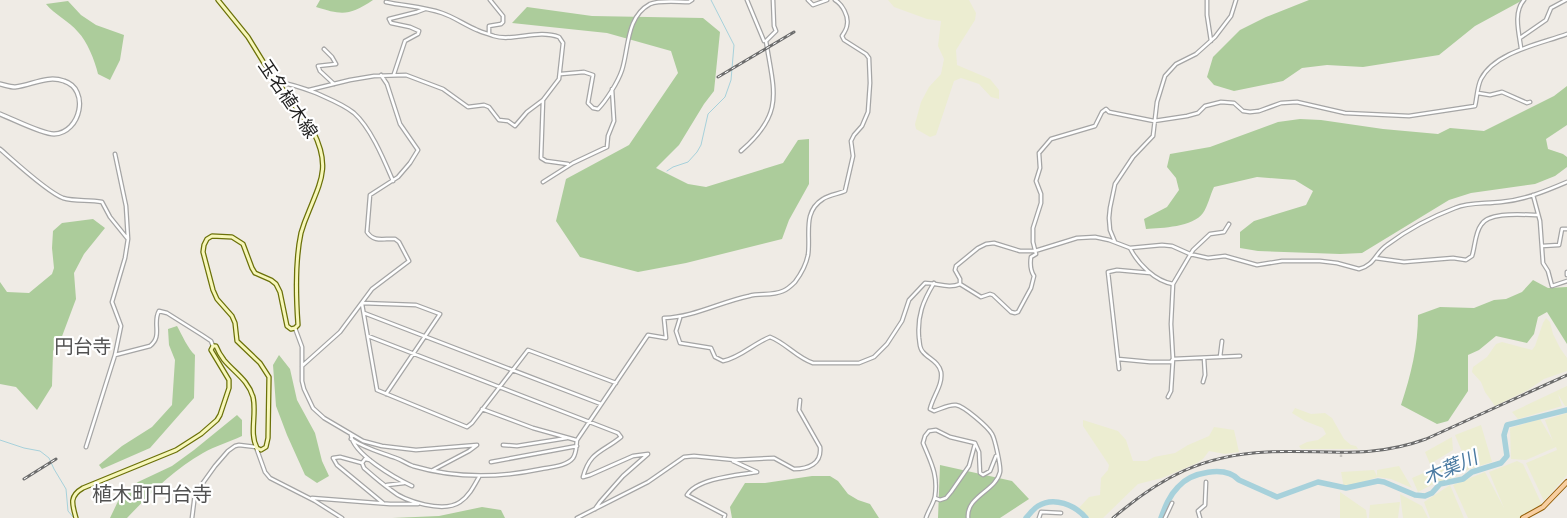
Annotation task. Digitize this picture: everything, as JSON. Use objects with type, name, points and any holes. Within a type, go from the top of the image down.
[{"type":"main road","name":"玉名植木線","points":[[218,0],[248,37],[315,136],[324,166],[322,181],[301,234],[296,300],[298,325],[296,328]]},
{"type":"main road","points":[[76,518],[72,499],[78,490],[176,450],[217,420],[224,405],[229,380],[211,350],[212,346],[216,346],[224,360],[242,377],[250,390],[253,397],[253,431],[256,447],[264,450],[268,438],[269,377],[260,363],[237,340],[235,323],[232,316],[212,290],[203,252],[207,239],[212,236],[232,236],[244,244],[255,273],[276,284],[282,299],[287,326],[291,329],[296,328]]},
{"type":"main road","points":[[1523,518],[1543,507],[1567,482]]},
{"type":"street","points":[[489,33],[489,26],[503,22],[503,16],[490,0]]},
{"type":"street","points":[[560,74],[584,72],[593,75],[588,103],[596,110],[604,103],[622,71],[631,26],[641,13],[651,3],[689,2],[692,0]]},
{"type":"street","points":[[747,0],[764,41]]},
{"type":"street","points":[[741,151],[753,140],[771,114],[774,95],[766,40],[776,31],[774,26],[774,0]]},
{"type":"street","points":[[808,0],[813,5],[827,0]]},
{"type":"street","points":[[351,439],[365,448],[398,459],[411,466],[479,477],[524,472],[558,465],[571,460],[574,456],[577,440],[648,334],[666,338],[664,318],[680,318],[732,299],[754,294],[777,293],[789,288],[805,266],[808,255],[808,224],[812,210],[822,200],[844,191],[853,156],[851,141],[862,126],[868,112],[869,58],[844,40],[842,36],[848,25],[846,14],[843,7],[835,0]]},
{"type":"street","points":[[1207,0],[1211,41]]},
{"type":"street","points":[[1115,242],[1110,230],[1109,218],[1116,184],[1133,157],[1153,136],[1157,102],[1165,76],[1176,64],[1196,54],[1211,41],[1231,16],[1236,0]]},
{"type":"street","points":[[1522,48],[1518,12],[1519,5],[1524,0]]},
{"type":"street","points":[[1520,38],[1546,20],[1551,8],[1566,0]]},
{"type":"street","points":[[309,90],[394,74],[414,78],[442,89],[468,107],[484,105],[489,107],[499,120],[508,121],[515,126],[543,100],[559,79],[563,44],[559,37],[544,34],[503,38],[493,36],[443,13],[386,2]]},
{"type":"street","points":[[394,74],[405,41],[418,34],[419,30],[391,23],[389,19],[425,9]]},
{"type":"street","points":[[960,284],[981,297],[993,295],[1011,312],[1015,313],[1026,298],[1034,276],[1030,264],[1031,257],[1036,254],[1033,242],[1033,228],[1041,203],[1036,181],[1040,168],[1040,153],[1052,139],[1095,126],[1102,112],[1106,109],[1109,112],[1154,121],[1198,113],[1205,106],[1221,102],[1234,103],[1243,111],[1250,112],[1259,111],[1281,103],[1298,102],[1345,113],[1409,116],[1475,106],[1480,82],[1486,72],[1522,48],[1537,45],[1567,34]]},
{"type":"street","points":[[324,49],[336,64],[318,66],[334,84]]},
{"type":"street","points":[[302,366],[340,332],[372,289],[409,261],[396,239],[381,240],[372,237],[367,232],[370,195],[393,180],[404,170],[418,150],[400,124],[387,84],[381,75]]},
{"type":"street","points":[[0,84],[14,87],[53,79],[65,81],[74,87],[79,99],[80,111],[75,122],[66,130],[54,134],[0,114]]},
{"type":"street","points":[[278,82],[309,90],[345,107],[359,119],[373,141],[393,180]]},
{"type":"street","points":[[543,182],[570,164],[607,147],[608,136],[614,121],[612,88]]},
{"type":"street","points":[[1478,93],[1490,95],[1502,92],[1528,103],[1530,102]]},
{"type":"street","points":[[543,100],[541,158],[546,161],[570,164]]},
{"type":"street","points":[[0,149],[56,194],[74,200],[96,200],[102,202],[110,217],[128,239]]},
{"type":"street","points":[[86,447],[115,355],[121,326],[112,302],[125,258],[128,239],[126,206],[115,154]]},
{"type":"street","points":[[960,284],[960,279],[955,270],[956,266],[978,248],[994,243],[1020,251],[1035,251],[1077,238],[1095,237],[1130,248],[1172,246],[1190,254],[1208,258],[1225,256],[1257,265],[1282,261],[1320,261],[1337,263],[1359,270],[1368,266],[1384,246],[1413,228],[1455,208],[1468,204],[1502,202],[1533,195],[1567,182]]},
{"type":"street","points":[[1533,195],[1538,215],[1544,263],[1552,286],[1567,281]]},
{"type":"street","points":[[1375,258],[1404,262],[1453,258],[1466,260],[1472,256],[1480,225],[1488,219],[1497,215],[1538,215]]},
{"type":"street","points":[[1168,397],[1171,391],[1173,359],[1171,324],[1173,284],[1190,254],[1210,234],[1224,232],[1229,224]]},
{"type":"street","points":[[1542,246],[1559,245],[1562,229],[1567,229]]},
{"type":"street","points":[[1130,248],[1136,258],[1150,273],[1162,282],[1173,284]]},
{"type":"street","points":[[1119,369],[1108,272],[1117,270],[1150,273]]},
{"type":"street","points":[[680,318],[676,331],[680,343],[712,348],[715,357],[723,361],[770,337],[780,341],[807,361],[813,363],[859,363],[868,361],[880,352],[902,321],[909,300],[925,283],[947,286],[960,284]]},
{"type":"street","points":[[934,283],[920,308],[918,330],[920,349],[938,364],[941,374],[930,409],[934,411],[955,405],[962,407],[992,434],[1000,468],[998,478],[970,506],[968,518]]},
{"type":"street","points":[[362,303],[377,390],[468,428],[528,350],[616,383]]},
{"type":"street","points":[[362,303],[416,305],[440,314],[386,394]]},
{"type":"street","points":[[115,355],[150,346],[154,342],[157,333],[156,318],[159,311],[167,312],[202,335],[211,341],[212,346]]},
{"type":"street","points":[[364,314],[601,404]]},
{"type":"street","points":[[296,328],[302,347],[304,389],[313,408],[324,418],[363,441],[382,446],[412,450],[477,445],[470,451],[432,470]]},
{"type":"street","points":[[368,336],[615,430],[621,437],[596,453],[585,468],[583,477],[633,456],[648,454],[623,476],[596,509]]},
{"type":"street","points":[[1220,357],[1222,341]]},
{"type":"street","points":[[1118,359],[1171,362],[1173,359],[1240,356]]},
{"type":"street","points":[[1203,382],[1205,375],[1204,358]]},
{"type":"street","points":[[577,518],[648,482],[684,457],[774,458],[794,469],[815,464],[819,460],[820,447],[799,410],[800,400]]},
{"type":"street","points":[[482,409],[534,428],[577,440]]},
{"type":"street","points":[[926,518],[935,498],[935,472],[923,443],[925,436],[929,430],[936,430],[950,438],[975,442]]},
{"type":"street","points":[[351,435],[355,447],[370,460],[412,486]]},
{"type":"street","points":[[503,444],[517,446],[569,438]]},
{"type":"street","points":[[975,442],[979,452],[980,473],[983,475],[986,475],[993,466],[997,455]]},
{"type":"street","points":[[935,498],[940,500],[946,498],[969,466],[975,442]]},
{"type":"street","points":[[192,518],[195,494],[228,451],[239,444],[256,447],[267,475],[342,518]]},
{"type":"street","points":[[491,462],[576,446]]},
{"type":"street","points":[[370,460],[365,460],[362,463],[340,457],[332,458],[337,465],[384,504]]},
{"type":"street","points":[[724,518],[725,516],[687,495],[693,488],[700,485],[728,476],[757,472],[729,459]]},
{"type":"street","points":[[362,463],[364,468],[391,491],[420,503],[447,507],[459,503],[468,494],[479,477]]},
{"type":"street","points":[[1200,518],[1198,512],[1205,505],[1206,482]]},
{"type":"street","points":[[386,486],[405,483]]},
{"type":"street","points":[[309,498],[384,504],[407,505],[420,503]]},
{"type":"street","points":[[1164,518],[1172,503]]},
{"type":"street","points":[[1039,518],[1041,512],[1061,513]]},
{"type":"green space","points":[[320,0],[373,0],[358,9],[339,13],[316,7]]},
{"type":"green space","points":[[888,0],[969,0],[976,13],[975,20],[956,50],[957,65],[990,79],[999,90],[999,99],[991,97],[979,84],[961,78],[954,81],[936,135],[930,137],[916,129],[915,124],[921,102],[929,87],[941,74],[944,59],[938,46],[941,21],[927,19],[894,7]]},
{"type":"green space","points":[[1309,0],[1523,0],[1475,26],[1439,55],[1363,67],[1327,65],[1302,68],[1283,81],[1234,91],[1214,85],[1207,77],[1213,57],[1240,30],[1266,17]]},
{"type":"green space","points":[[68,1],[81,15],[96,25],[124,35],[120,60],[110,80],[98,74],[90,51],[81,36],[46,4]]},
{"type":"green space","points":[[527,7],[592,16],[703,18],[720,32],[714,91],[679,145],[656,168],[688,184],[706,187],[783,163],[798,140],[809,139],[809,184],[789,220],[782,239],[686,263],[638,272],[580,257],[556,221],[566,179],[629,145],[678,73],[671,51],[607,33],[512,23]]},
{"type":"green space","points":[[1567,86],[1567,125],[1546,139],[1548,149],[1567,157],[1567,167],[1555,176],[1535,184],[1471,193],[1449,200],[1362,253],[1258,251],[1240,248],[1240,232],[1254,221],[1306,205],[1313,191],[1295,180],[1257,177],[1214,187],[1205,210],[1198,218],[1177,226],[1146,229],[1144,219],[1167,207],[1179,190],[1176,178],[1167,167],[1170,154],[1210,147],[1278,122],[1300,119],[1438,134],[1450,128],[1484,131],[1554,96]]},
{"type":"green space","points":[[93,219],[105,228],[84,254],[74,273],[76,299],[61,339],[53,351],[52,386],[37,410],[16,387],[0,384],[0,282],[7,292],[29,293],[52,274],[54,268],[53,231],[62,223]]},
{"type":"green space","points":[[1533,280],[1548,288],[1567,287],[1567,344],[1547,312],[1538,317],[1534,334],[1527,343],[1496,336],[1479,350],[1468,355],[1468,391],[1448,421],[1437,424],[1401,405],[1413,360],[1417,338],[1418,315],[1440,307],[1474,308],[1494,300],[1506,299],[1522,292]]},
{"type":"green space","points":[[1546,318],[1550,322],[1553,334],[1567,358],[1567,371],[1544,379],[1528,390],[1495,406],[1485,392],[1481,382],[1472,372],[1473,367],[1487,357],[1496,344],[1502,342],[1532,350]]},
{"type":"green space","points":[[177,326],[195,355],[194,398],[150,448],[102,469],[99,465],[122,446],[152,427],[172,405],[175,360],[169,345],[168,329]]},
{"type":"green space","points":[[279,355],[290,369],[297,400],[315,433],[322,461],[329,476],[317,483],[305,475],[276,406],[273,365]]},
{"type":"green space","points":[[1567,386],[1567,406],[1565,406],[1558,394],[1562,406],[1518,419],[1512,412]]},
{"type":"green space","points":[[1295,408],[1311,414],[1325,413],[1332,418],[1344,439],[1358,449],[1301,449],[1299,446],[1318,440],[1326,434],[1323,428],[1305,421],[1292,413]]},
{"type":"green space","points":[[1567,413],[1567,475],[1544,501],[1526,463],[1557,450],[1556,447],[1526,460],[1511,459],[1510,428],[1540,419],[1553,441],[1545,420]]},
{"type":"green space","points":[[237,415],[242,420],[242,436],[192,459],[172,474],[127,518],[110,518],[121,495],[138,482],[172,466]]},
{"type":"green space","points":[[1083,420],[1118,431],[1126,440],[1133,461],[1147,461],[1154,457],[1175,453],[1209,436],[1214,427],[1234,430],[1239,452],[1225,454],[1209,451],[1197,463],[1162,478],[1138,484],[1103,518],[1090,518],[1078,509],[1089,497],[1100,495],[1101,478],[1108,470],[1109,465],[1083,426]]},
{"type":"green space","points":[[1481,425],[1492,462],[1469,469],[1440,484],[1439,481],[1418,492],[1412,478],[1433,469],[1438,478],[1436,467],[1463,454],[1455,435]]},
{"type":"green space","points":[[1452,437],[1453,450],[1430,464],[1425,452]]},
{"type":"green space","points":[[1517,461],[1523,464],[1543,507],[1522,518],[1468,518],[1453,485],[1485,472],[1504,508],[1489,472]]},
{"type":"green space","points":[[940,465],[1012,481],[1029,499],[1000,518],[938,518]]},
{"type":"green space","points":[[1399,466],[1412,488],[1391,479],[1378,477],[1344,488],[1341,472],[1374,470],[1377,476],[1377,470]]},
{"type":"green space","points":[[812,476],[830,476],[838,481],[848,494],[870,504],[879,518],[732,518],[730,507],[745,483],[765,483]]},
{"type":"green space","points":[[1450,485],[1464,518],[1430,518],[1424,502]]},
{"type":"green space","points":[[1340,492],[1366,510],[1367,518],[1340,518]]},
{"type":"green space","points":[[1400,494],[1422,506],[1428,518],[1403,518]]},
{"type":"green space","points":[[1400,502],[1398,518],[1369,518],[1370,505]]},
{"type":"green space","points":[[482,507],[501,510],[505,518],[392,518],[439,516]]},
{"type":"waterway","points":[[667,171],[688,162],[697,152],[701,145],[708,114],[725,97],[731,80],[734,45],[711,0]]},
{"type":"waterway","name":"木葉川","points":[[1161,518],[1170,498],[1178,487],[1191,477],[1208,472],[1233,475],[1239,480],[1277,497],[1318,482],[1346,488],[1378,481],[1415,495],[1425,496],[1432,493],[1440,484],[1463,479],[1472,472],[1501,463],[1507,456],[1504,435],[1507,425],[1567,410]]},
{"type":"waterway","points":[[0,440],[40,451],[49,458],[66,489],[68,511],[74,518]]},
{"type":"waterway","name":"木葉川","points":[[1026,518],[1038,506],[1051,502],[1064,503],[1076,509],[1086,518]]},
{"type":"tunnel","points":[[1341,451],[1341,457]]},
{"type":"railway","points":[[718,77],[794,32]]},
{"type":"railway","points":[[1113,518],[1148,491],[1166,480],[1203,463],[1244,454],[1288,451],[1365,452],[1405,445],[1426,439],[1567,375]]},
{"type":"railway","points":[[24,479],[56,459]]},
{"type":"district","name":"円台寺","points":[[83,346]]},
{"type":"district","name":"植木町円台寺","points":[[152,494]]}]
